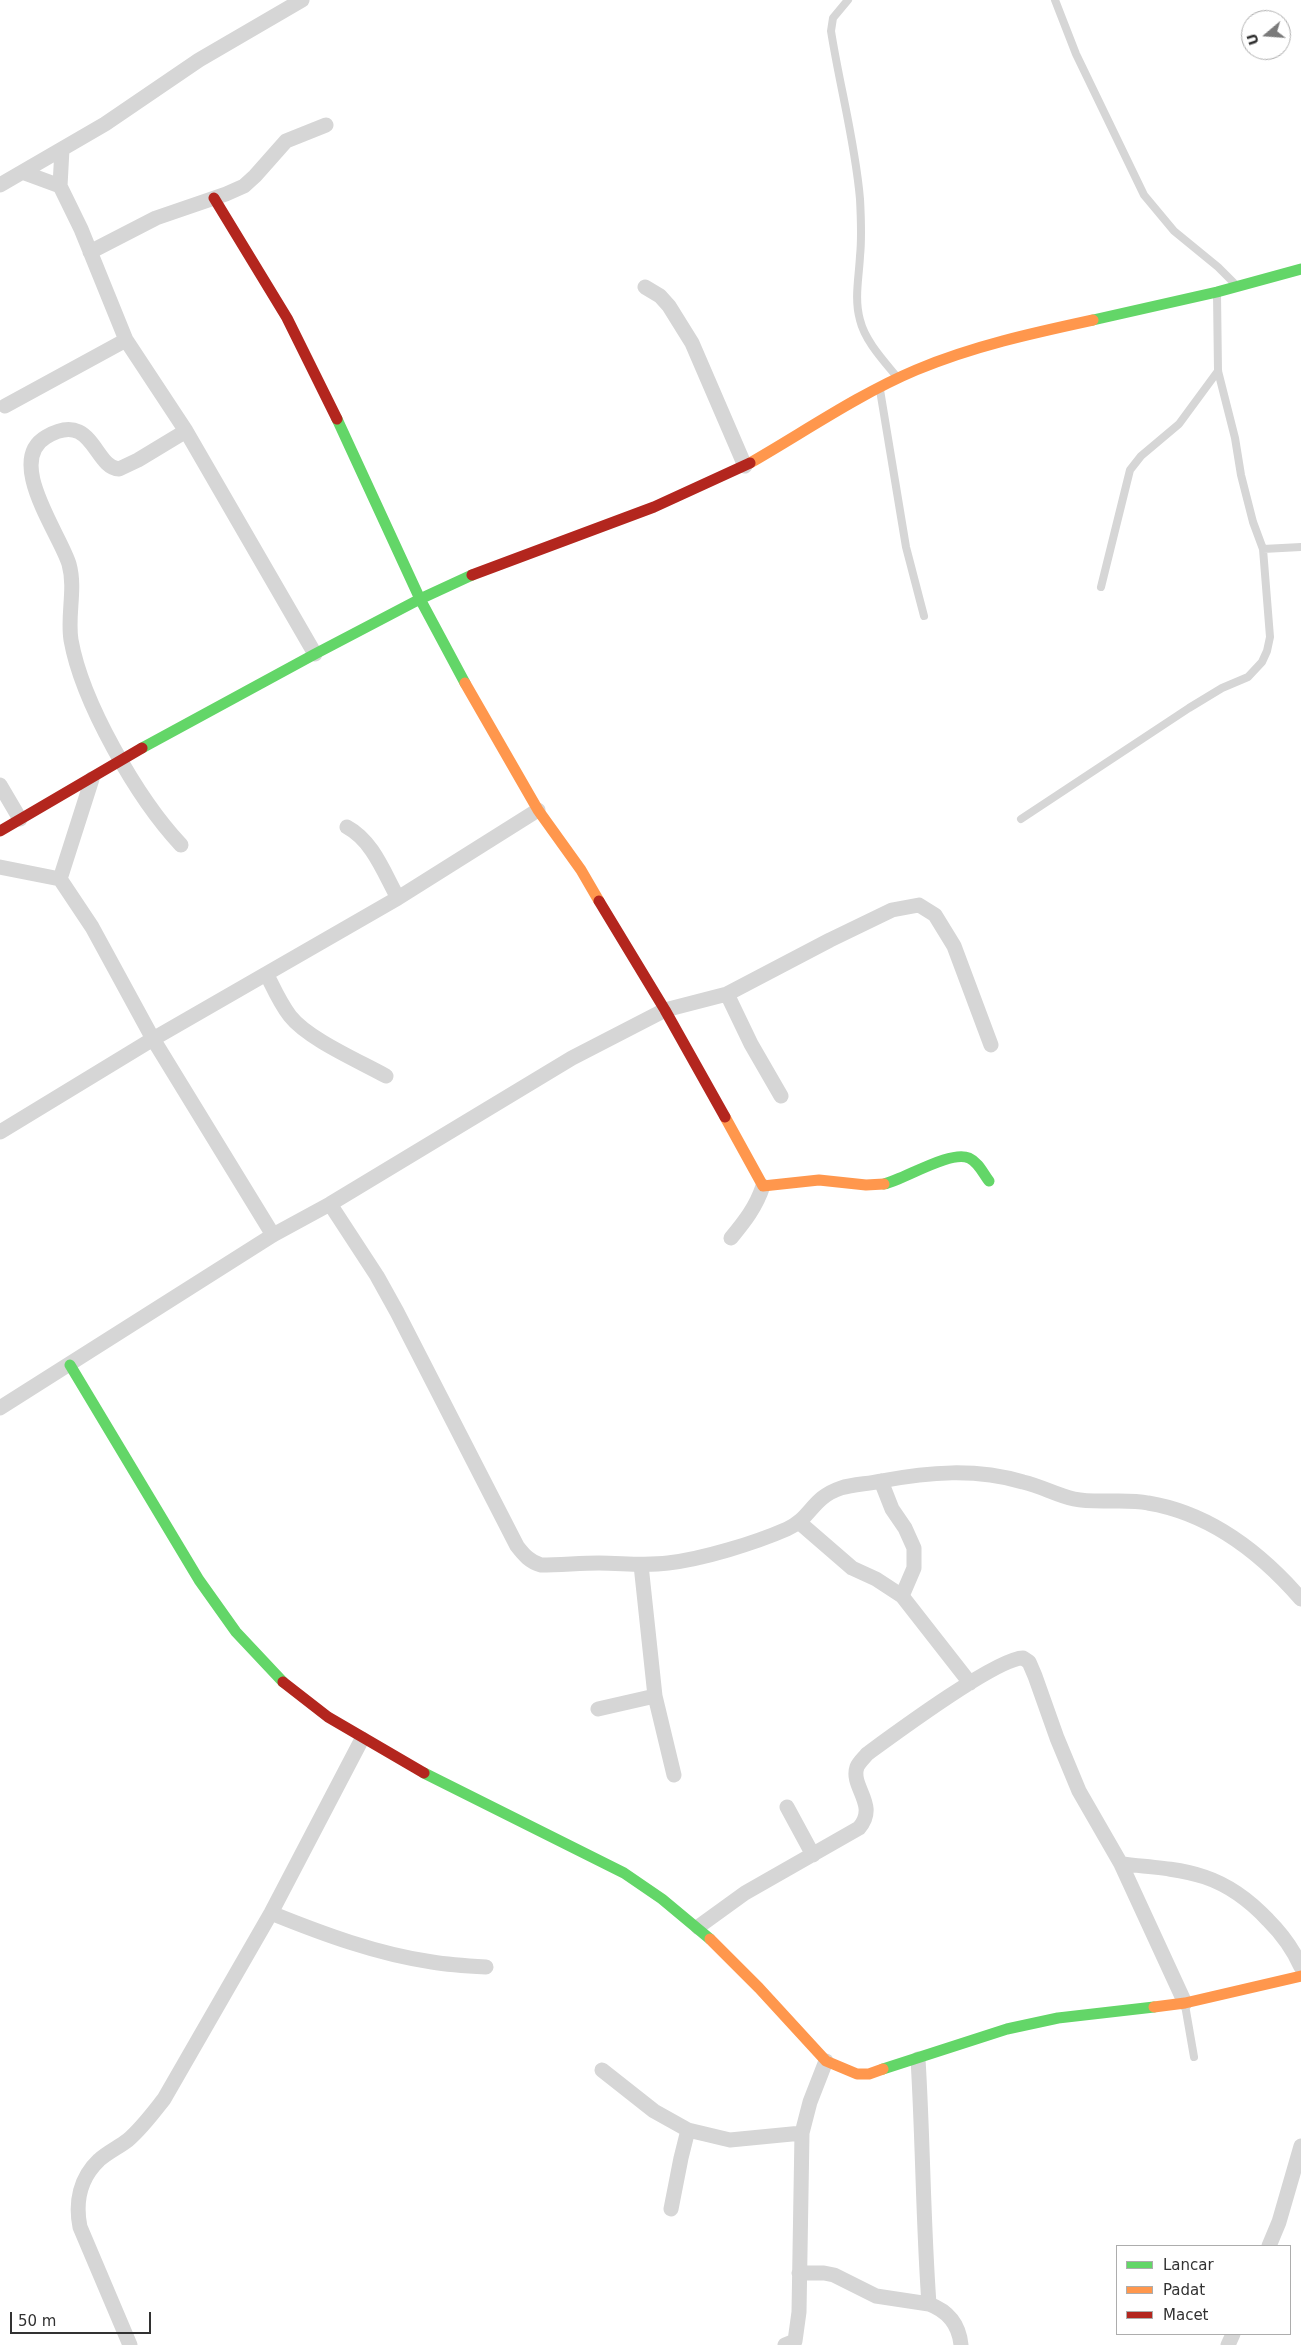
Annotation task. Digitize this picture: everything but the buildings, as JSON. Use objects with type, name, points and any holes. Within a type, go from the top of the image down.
[{"type":"street","points":[[0,185],[105,124],[199,60],[302,0]]},
{"type":"street","points":[[90,252],[156,218],[244,186],[286,141],[326,125]]},
{"type":"street","points":[[62,149],[60,186],[90,252],[126,340],[186,430],[314,654]]},
{"type":"street","points":[[22,172],[60,186]]},
{"type":"street","points":[[214,198],[287,318],[324,390],[420,599],[480,710],[538,810],[581,870],[665,1010],[763,1186],[749,1216],[731,1238]]},
{"type":"street","points":[[0,831],[122,760],[314,654],[420,599],[459,580],[654,507],[745,466],[898,379],[952,356],[1011,338],[1217,292],[1301,269]]},
{"type":"street","points":[[645,287],[660,296],[669,306],[692,343],[745,466]]},
{"type":"street","points":[[5,406],[126,340]]},
{"type":"street","points":[[181,845],[155,814],[92,706],[71,640],[69,565],[35,488],[31,459],[38,443],[46,437],[62,431],[71,431],[84,436],[109,465],[119,469],[138,460],[186,430]]},
{"type":"street","points":[[60,879],[92,779]]},
{"type":"street","points":[[0,785],[20,819]]},
{"type":"street","points":[[0,1132],[153,1039],[398,898],[538,810]]},
{"type":"street","points":[[347,827],[359,834],[367,843],[398,898]]},
{"type":"street","points":[[0,867],[60,879],[92,928],[153,1039],[273,1235]]},
{"type":"street","points":[[0,1408],[273,1235],[330,1204],[572,1058],[665,1010],[728,994],[830,940],[892,910],[919,905],[935,915],[954,946],[991,1045]]},
{"type":"street","points":[[267,975],[280,1002],[291,1018],[312,1035],[386,1076]]},
{"type":"street","points":[[728,994],[751,1044],[781,1096]]},
{"type":"street","points":[[763,1186],[829,1180],[865,1186],[876,1185],[911,1176],[948,1159],[962,1156],[975,1161],[989,1182]]},
{"type":"street","points":[[330,1204],[398,1312],[456,1428],[523,1554],[528,1560],[541,1565],[596,1563],[641,1565],[670,1563],[710,1554],[774,1534],[800,1523],[817,1500],[842,1488],[919,1474],[959,1472],[986,1474],[1023,1482],[1076,1499],[1147,1502],[1188,1515],[1210,1524],[1233,1538],[1277,1572],[1301,1599]]},
{"type":"street","points":[[70,1365],[187,1563],[211,1598],[269,1668],[300,1696],[362,1739],[584,1851],[635,1880],[698,1927],[731,1958],[826,2061],[857,2074],[869,2074],[1007,2029],[1058,2018],[1185,2003],[1301,1976]]},
{"type":"street","points":[[881,1481],[892,1509],[905,1528],[914,1548],[914,1568],[902,1596]]},
{"type":"street","points":[[800,1523],[852,1568],[876,1579],[902,1596],[970,1683]]},
{"type":"street","points":[[641,1565],[655,1696],[674,1775]]},
{"type":"street","points":[[698,1927],[745,1893],[855,1831],[863,1824],[867,1812],[857,1771],[859,1764],[867,1754],[970,1683],[1015,1658],[1023,1658],[1029,1662],[1079,1791],[1121,1864],[1185,2003]]},
{"type":"street","points":[[598,1709],[655,1696]]},
{"type":"street","points":[[130,2345],[80,2227],[77,2207],[80,2191],[88,2174],[99,2160],[128,2140],[148,2120],[164,2099],[271,1913],[362,1739]]},
{"type":"street","points":[[787,1807],[813,1855]]},
{"type":"street","points":[[1121,1864],[1174,1869],[1208,1877],[1236,1890],[1276,1928],[1292,1948],[1301,1967]]},
{"type":"street","points":[[271,1913],[336,1938],[402,1956],[433,1962],[486,1967]]},
{"type":"street","points":[[918,2059],[924,2153],[925,2248],[929,2304]]},
{"type":"street","points":[[792,2344],[799,2273],[802,2133],[810,2102],[826,2061]]},
{"type":"street","points":[[602,2070],[654,2111],[688,2130],[730,2140],[802,2133]]},
{"type":"street","points":[[671,2210],[688,2130]]},
{"type":"street","points":[[1269,2245],[1279,2222],[1300,2152]]},
{"type":"street","points":[[799,2273],[834,2276],[876,2296],[929,2304],[939,2308],[951,2318],[957,2327],[961,2345]]},
{"type":"lane","points":[[848,0],[833,18],[831,31],[851,128],[859,197],[862,229],[857,285],[858,308],[860,320],[867,336],[898,379]]},
{"type":"lane","points":[[1055,0],[1076,54],[1144,195],[1174,231],[1218,267],[1237,286]]},
{"type":"lane","points":[[1021,819],[1189,708],[1248,677],[1256,670],[1267,652],[1270,637],[1263,549],[1253,522],[1241,475],[1235,438],[1218,371],[1217,292]]},
{"type":"lane","points":[[1101,587],[1130,470],[1141,456],[1179,424],[1218,371]]},
{"type":"lane","points":[[880,388],[906,547],[924,616]]},
{"type":"lane","points":[[1263,549],[1301,547]]},
{"type":"lane","points":[[1185,2003],[1194,2057]]},
{"type":"traffic: fast","points":[[1093,320],[1217,292],[1301,269]]},
{"type":"traffic: fast","points":[[337,419],[420,599],[465,683]]},
{"type":"traffic: fast","points":[[142,748],[315,654],[420,599],[472,575]]},
{"type":"traffic: fast","points":[[884,1184],[939,1161],[961,1157],[969,1158],[975,1162],[989,1181]]},
{"type":"traffic: fast","points":[[70,1365],[199,1580],[236,1632],[283,1682]]},
{"type":"traffic: fast","points":[[424,1773],[624,1873],[662,1899],[710,1939]]},
{"type":"traffic: fast","points":[[883,2069],[1007,2029],[1058,2018],[1154,2007]]},
{"type":"traffic: slow","points":[[750,463],[874,390],[916,370],[981,347],[1093,320]]},
{"type":"traffic: slow","points":[[465,683],[538,810],[581,870],[599,901]]},
{"type":"traffic: slow","points":[[725,1117],[763,1186],[819,1180],[866,1185],[884,1184]]},
{"type":"traffic: slow","points":[[710,1939],[759,1988],[826,2061],[857,2074],[869,2074],[883,2069]]},
{"type":"traffic: slow","points":[[1154,2007],[1185,2003],[1301,1976]]},
{"type":"traffic: jam","points":[[214,198],[287,318],[337,419]]},
{"type":"traffic: jam","points":[[472,575],[654,507],[750,463]]},
{"type":"traffic: jam","points":[[0,831],[142,748]]},
{"type":"traffic: jam","points":[[599,901],[665,1010],[725,1117]]},
{"type":"traffic: jam","points":[[283,1682],[328,1717],[424,1773]]}]
